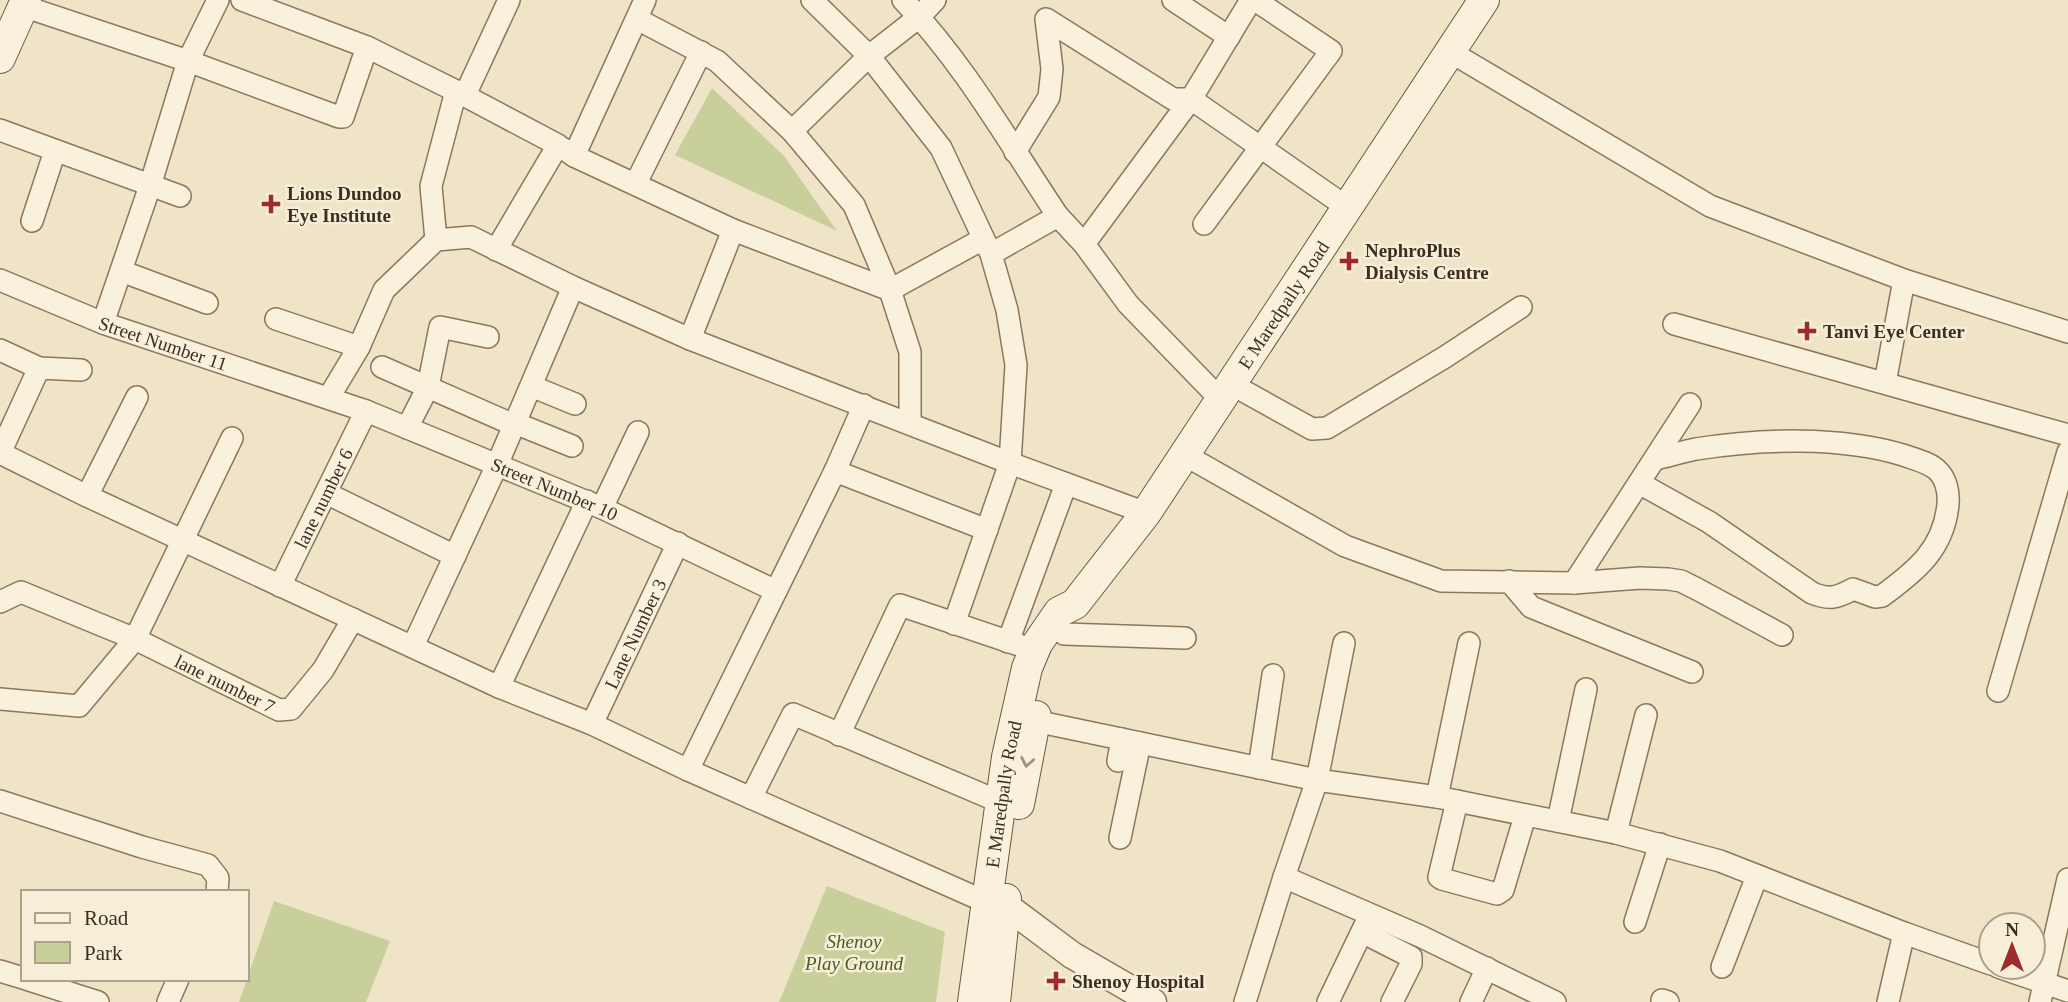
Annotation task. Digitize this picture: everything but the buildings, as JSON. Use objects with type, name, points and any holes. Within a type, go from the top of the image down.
[{"type":"main road","name":"E Maredpally Road","points":[[973,1002],[1017,813],[1044,674],[1071,622],[1075,604],[1146,513],[1484,0]]},
{"type":"main road","points":[[0,58],[25,3]]},
{"type":"main road","name":"E Maredpally Road","points":[[995,1002],[995,904],[1000,802],[1006,757],[1027,668],[1021,646],[1059,612],[1075,604]]},
{"type":"street","points":[[103,323],[150,186],[188,61],[218,0]]},
{"type":"street","points":[[242,0],[367,47],[566,150],[733,230],[890,290],[1058,216]]},
{"type":"street","points":[[436,240],[431,186],[460,93],[509,0]]},
{"type":"street","points":[[813,0],[869,56],[940,148],[987,246],[1007,310],[1016,365],[1010,463],[954,624]]},
{"type":"street","points":[[903,0],[974,90],[1058,216],[1083,244],[1128,304],[1226,392],[1312,429],[1327,428],[1445,357],[1521,307]]},
{"type":"street","points":[[792,131],[869,56],[919,17],[935,0]]},
{"type":"street","points":[[1172,0],[1228,37]]},
{"type":"street","points":[[1083,244],[1191,99],[1253,0],[1331,51],[1204,224]]},
{"type":"street","points":[[25,3],[339,117],[343,117],[367,47]]},
{"type":"street","points":[[496,250],[566,150],[641,10],[717,61],[792,131],[854,205],[890,290],[910,352],[910,424]]},
{"type":"street","points":[[1015,152],[1049,97],[1052,68],[1046,10]]},
{"type":"street","points":[[1046,10],[1173,99],[1191,99],[1348,208]]},
{"type":"street","points":[[1449,51],[1710,206],[1904,280],[2068,332]]},
{"type":"street","points":[[636,183],[701,52]]},
{"type":"street","points":[[0,130],[180,196]]},
{"type":"street","points":[[32,221],[55,150]]},
{"type":"street","points":[[690,339],[733,230]]},
{"type":"street","points":[[329,397],[359,347],[384,290],[436,240],[471,237],[573,287],[690,339],[1146,513]]},
{"type":"street","points":[[121,271],[207,303]]},
{"type":"street","points":[[1885,383],[1904,280]]},
{"type":"street","name":"Street Number 11","points":[[0,281],[188,354],[329,397]]},
{"type":"street","points":[[413,646],[497,465],[573,287]]},
{"type":"street","points":[[276,319],[359,347]]},
{"type":"street","points":[[1674,324],[2068,435]]},
{"type":"street","points":[[407,428],[428,387],[440,327],[488,337]]},
{"type":"street","points":[[0,350],[39,368],[80,370]]},
{"type":"street","points":[[382,367],[572,446]]},
{"type":"street","points":[[39,368],[0,453],[499,687],[592,723],[688,770],[995,904],[1072,956],[1153,1002]]},
{"type":"street","points":[[531,386],[575,404]]},
{"type":"street","points":[[87,496],[137,397]]},
{"type":"street","name":"Street Number 10","points":[[329,397],[595,504],[776,591]]},
{"type":"street","points":[[1574,583],[1690,404]]},
{"type":"street","points":[[688,770],[835,471],[863,405]]},
{"type":"street","name":"lane number 6","points":[[280,586],[366,411]]},
{"type":"street","points":[[499,687],[595,504],[638,432]]},
{"type":"street","points":[[0,699],[79,706],[135,639],[232,438]]},
{"type":"street","points":[[1639,484],[1709,522],[1812,593],[1831,599],[1853,589],[1875,597],[1882,596],[1930,556],[1946,523],[1948,499],[1945,482],[1937,470],[1920,461],[1880,448],[1848,443],[1799,441],[1695,449],[1655,459]]},
{"type":"street","points":[[1998,691],[2068,452]]},
{"type":"street","points":[[1185,455],[1345,546],[1441,581],[1574,583],[1640,578],[1681,582],[1782,635]]},
{"type":"street","points":[[835,471],[986,530]]},
{"type":"street","points":[[839,735],[900,605],[1021,646],[1066,484]]},
{"type":"street","points":[[326,493],[454,556]]},
{"type":"street","name":"Lane Number 3","points":[[592,723],[678,543]]},
{"type":"street","points":[[1509,582],[1531,607],[1692,672]]},
{"type":"street","name":"lane number 7","points":[[0,602],[22,592],[135,639],[279,710],[291,709],[323,670],[354,619]]},
{"type":"street","points":[[1064,634],[1185,638]]},
{"type":"street","points":[[1245,1002],[1317,780],[1344,643]]},
{"type":"street","points":[[1469,643],[1439,877],[1497,894],[1503,890],[1525,816]]},
{"type":"street","points":[[1259,768],[1273,675]]},
{"type":"street","points":[[1558,821],[1586,689]]},
{"type":"street","points":[[751,798],[793,714],[1000,802]]},
{"type":"street","points":[[1616,833],[1646,715]]},
{"type":"street","points":[[1035,720],[1127,750],[1259,768],[1317,780],[1447,799],[1660,844],[1720,861],[1977,959]]},
{"type":"street","points":[[1120,838],[1127,750]]},
{"type":"street","points":[[0,801],[208,865],[218,878],[217,890]]},
{"type":"street","points":[[1635,922],[1660,844]]},
{"type":"street","points":[[1722,967],[1757,876]]},
{"type":"street","points":[[1284,877],[1366,923],[1411,957],[1411,964],[1392,1002]]},
{"type":"street","points":[[2043,993],[2068,879]]},
{"type":"street","points":[[1366,923],[1487,968],[1553,1002]]},
{"type":"street","points":[[1328,1002],[1366,923]]},
{"type":"street","points":[[1888,1002],[1904,933]]},
{"type":"street","points":[[1471,1002],[1487,968]]},
{"type":"street","points":[[0,971],[21,978]]},
{"type":"street","points":[[31,981],[98,1002]]},
{"type":"street","points":[[167,1002],[177,981]]},
{"type":"street","points":[[2022,981],[2043,993],[2068,991]]},
{"type":"green space","points":[[712,88],[784,156],[837,231],[675,155]]},
{"type":"green space","name":"Shenoy Play Ground","points":[[827,886],[945,932],[936,1002],[779,1002]]},
{"type":"green space","points":[[274,901],[390,941],[366,1002],[239,1002]]},
{"type":"place","name":"Lions Dundoo Eye Institute","points":[[271,204]]},
{"type":"place","name":"NephroPlus Dialysis Centre","points":[[1349,261]]},
{"type":"place","name":"Tanvi Eye Center","points":[[1807,331]]},
{"type":"place","name":"Shenoy Hospital","points":[[1056,981]]}]
